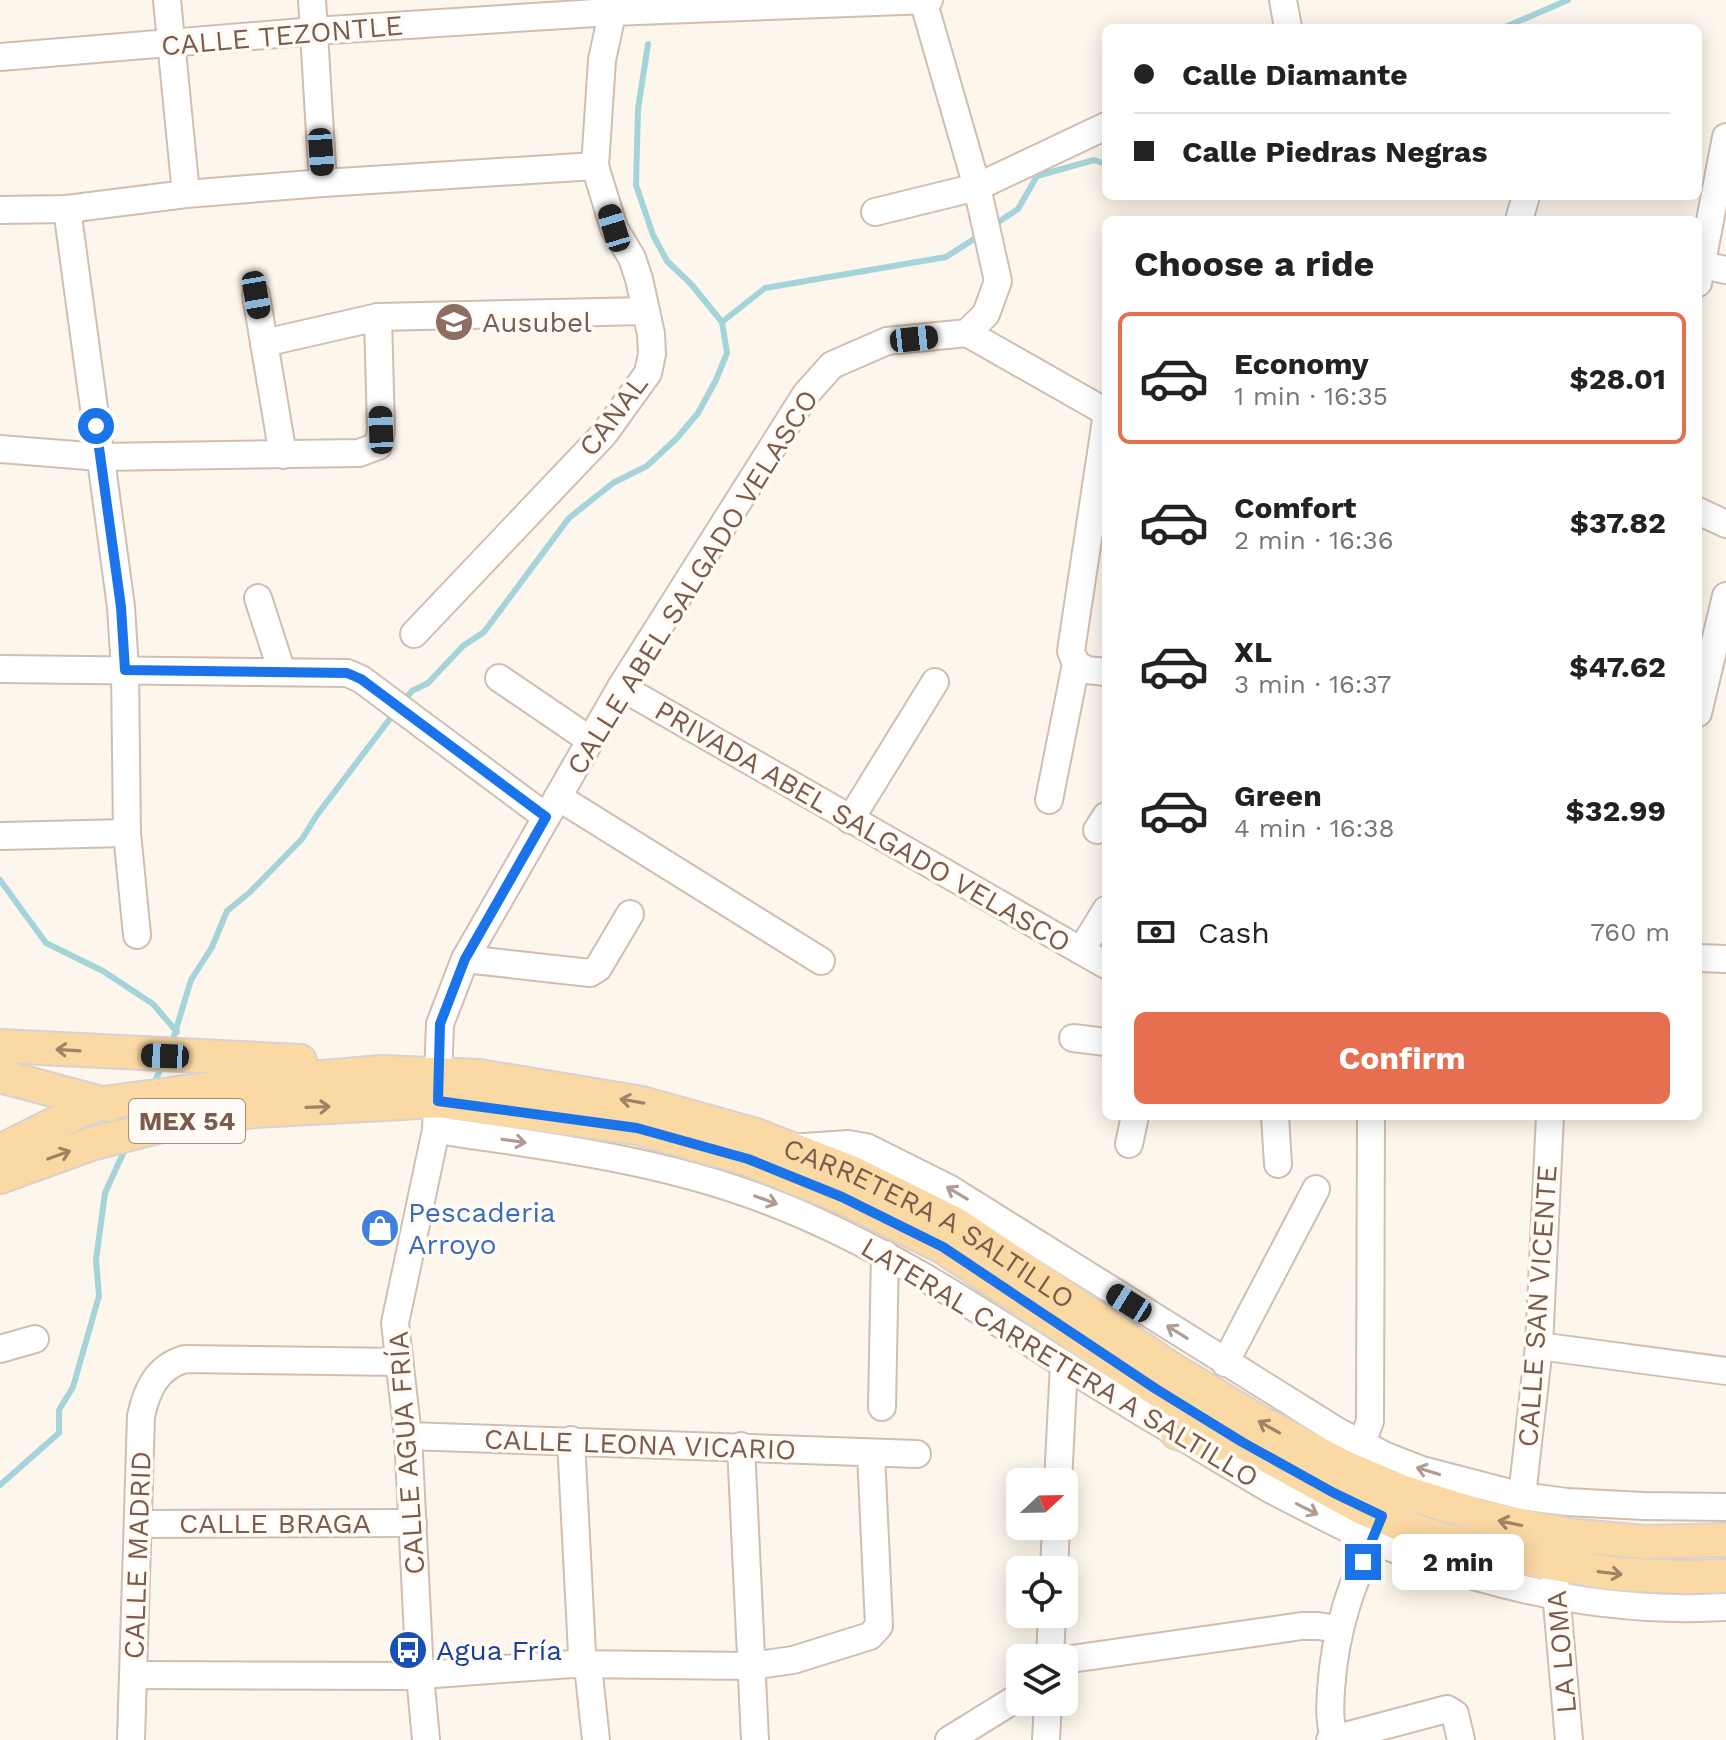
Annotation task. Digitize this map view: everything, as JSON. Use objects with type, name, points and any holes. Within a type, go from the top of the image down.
[{"type":"main road","points":[[0,1046],[137,1055],[252,1084]]},
{"type":"main road","name":"CARRETERA A SALTILLO","points":[[0,1177],[91,1144],[118,1112],[252,1084],[382,1072],[438,1102]]},
{"type":"main road","points":[[0,1076],[118,1112]]},
{"type":"main road","name":"CARRETERA A SALTILLO","points":[[438,1102],[479,1076],[642,1103],[756,1135],[853,1173],[956,1224],[1182,1375],[1309,1449],[1372,1479],[1475,1515],[1568,1535],[1645,1542],[1726,1540]]},
{"type":"main road","name":"CARRETERA A SALTILLO","points":[[0,1151],[82,1110],[118,1112],[165,1125],[252,1084],[438,1102],[637,1128],[748,1159],[842,1197],[943,1247],[1156,1389],[1334,1493],[1377,1528],[1446,1542],[1555,1580],[1616,1574],[1726,1576]]},
{"type":"main road","points":[[1177,1433],[1215,1444],[1242,1442]]},
{"type":"street","points":[[167,0],[186,194]]},
{"type":"street","points":[[312,0],[323,183]]},
{"type":"street","points":[[925,0],[977,187],[998,281],[986,314],[967,333],[1102,410]]},
{"type":"street","name":"CALLE TEZONTLE","points":[[0,57],[613,6],[925,0]]},
{"type":"street","points":[[1283,0],[1287,24]]},
{"type":"street","name":"CANAL","points":[[414,634],[604,434],[648,373],[652,354],[646,311],[632,258],[614,228],[595,166],[602,60],[613,6]]},
{"type":"street","points":[[875,212],[977,187],[1102,128]]},
{"type":"street","points":[[1706,270],[1726,137]]},
{"type":"street","points":[[0,210],[67,209],[186,194],[595,166]]},
{"type":"street","points":[[67,209],[121,607],[127,833],[137,935]]},
{"type":"street","points":[[256,295],[283,455]]},
{"type":"street","points":[[264,343],[378,317],[646,311]]},
{"type":"street","points":[[0,449],[100,457],[359,453],[378,446],[381,430],[378,317]]},
{"type":"street","name":"CALLE ABEL SALGADO VELASCO","points":[[438,1102],[440,1024],[465,959],[621,687],[806,394],[832,365],[887,341],[967,333]]},
{"type":"street","points":[[1049,800],[1076,664],[1071,651],[1102,446]]},
{"type":"street","points":[[1702,513],[1726,524]]},
{"type":"street","points":[[1702,696],[1726,596]]},
{"type":"street","points":[[258,598],[282,672]]},
{"type":"street","points":[[1076,664],[1087,670],[1102,672]]},
{"type":"street","points":[[0,669],[347,673],[552,807],[821,961]]},
{"type":"street","points":[[499,678],[590,740]]},
{"type":"street","points":[[850,820],[935,682]]},
{"type":"street","name":"PRIVADA ABEL SALGADO VELASCO","points":[[621,687],[1102,963]]},
{"type":"street","points":[[2,836],[127,833]]},
{"type":"street","points":[[465,959],[590,973],[598,968],[630,914]]},
{"type":"street","points":[[1081,951],[1102,917]]},
{"type":"street","points":[[1702,958],[1726,959]]},
{"type":"street","points":[[1073,1038],[1102,1042]]},
{"type":"street","name":"LATERAL CARRETERA A SALTILLO","points":[[438,1102],[570,1149],[672,1169],[767,1200],[851,1235],[1268,1488],[1377,1528]]},
{"type":"street","name":"CALLE AGUA FRÍA","points":[[426,1740],[408,1436],[396,1312],[438,1102]]},
{"type":"street","points":[[1129,1144],[1134,1120]]},
{"type":"street","points":[[1275,1120],[1278,1164]]},
{"type":"street","points":[[1362,1443],[1370,1421],[1371,1120]]},
{"type":"street","name":"CALLE SAN VICENTE","points":[[1522,1496],[1539,1346],[1550,1120]]},
{"type":"street","points":[[789,1148],[848,1144],[866,1147],[950,1189],[1324,1424],[1386,1456],[1422,1470],[1522,1496],[1613,1504],[1726,1507]]},
{"type":"street","points":[[1225,1363],[1316,1189]]},
{"type":"street","points":[[882,1407],[885,1254]]},
{"type":"street","points":[[0,1349],[35,1339]]},
{"type":"street","points":[[1539,1346],[1726,1371]]},
{"type":"street","name":"CALLE MADRID","points":[[131,1740],[141,1416],[145,1397],[159,1373],[174,1362],[185,1359],[399,1362]]},
{"type":"street","points":[[1059,1468],[1064,1364]]},
{"type":"street","name":"CALLE LEONA VICARIO","points":[[408,1436],[917,1454]]},
{"type":"street","points":[[571,1440],[582,1653],[589,1675],[596,1740]]},
{"type":"street","points":[[741,1446],[755,1740]]},
{"type":"street","points":[[134,1675],[420,1675],[585,1664],[750,1666],[793,1660],[870,1636],[877,1630],[880,1622],[871,1453]]},
{"type":"street","name":"CALLE BRAGA","points":[[138,1524],[413,1523]]},
{"type":"street","points":[[1377,1528],[1338,1629],[1330,1709],[1333,1740],[1447,1709],[1455,1714],[1461,1740]]},
{"type":"street","points":[[1555,1580],[1614,1605],[1726,1607]]},
{"type":"street","name":"LA LOMA","points":[[1555,1580],[1569,1740]]},
{"type":"street","points":[[1078,1658],[1302,1626],[1338,1629]]},
{"type":"street","points":[[949,1740],[1006,1705]]},
{"type":"street","points":[[1046,1740],[1047,1716]]},
{"type":"building","name":"Pescaderia Arroyo","points":[[372,1216],[393,1223],[389,1239],[367,1232]]},
{"type":"waterway","points":[[1512,24],[1568,0]]},
{"type":"waterway","points":[[402,703],[412,691],[428,683],[463,646],[484,632],[569,518],[613,483],[647,466],[677,438],[698,413],[727,353],[722,322],[691,284],[667,261],[653,235],[636,185],[638,109],[648,44]]},
{"type":"waterway","points":[[1000,221],[1018,209],[1037,176],[1094,160],[1102,163]]},
{"type":"waterway","points":[[722,322],[765,288],[946,257],[974,239]]},
{"type":"waterway","points":[[171,1046],[191,980],[212,947],[227,911],[302,839],[395,712]]},
{"type":"waterway","points":[[0,880],[46,943],[103,971],[153,1004],[177,1032]]},
{"type":"waterway","points":[[153,1086],[163,1063]]},
{"type":"waterway","points":[[0,1485],[59,1433],[59,1410],[73,1387],[99,1296],[96,1260],[105,1193],[126,1147]]},
{"type":"place","name":"Ausubel","points":[[454,322]]},
{"type":"place","name":"Pescaderia Arroyo","points":[[380,1228]]},
{"type":"place","name":"Agua Fría","points":[[408,1650]]},
{"type":"route","points":[[96,426],[121,607],[125,670],[347,673],[361,679],[546,817],[456,980],[440,1024],[438,1101],[637,1128],[748,1159],[842,1197],[943,1247],[1156,1389],[1242,1442],[1382,1516],[1363,1562]]}]
